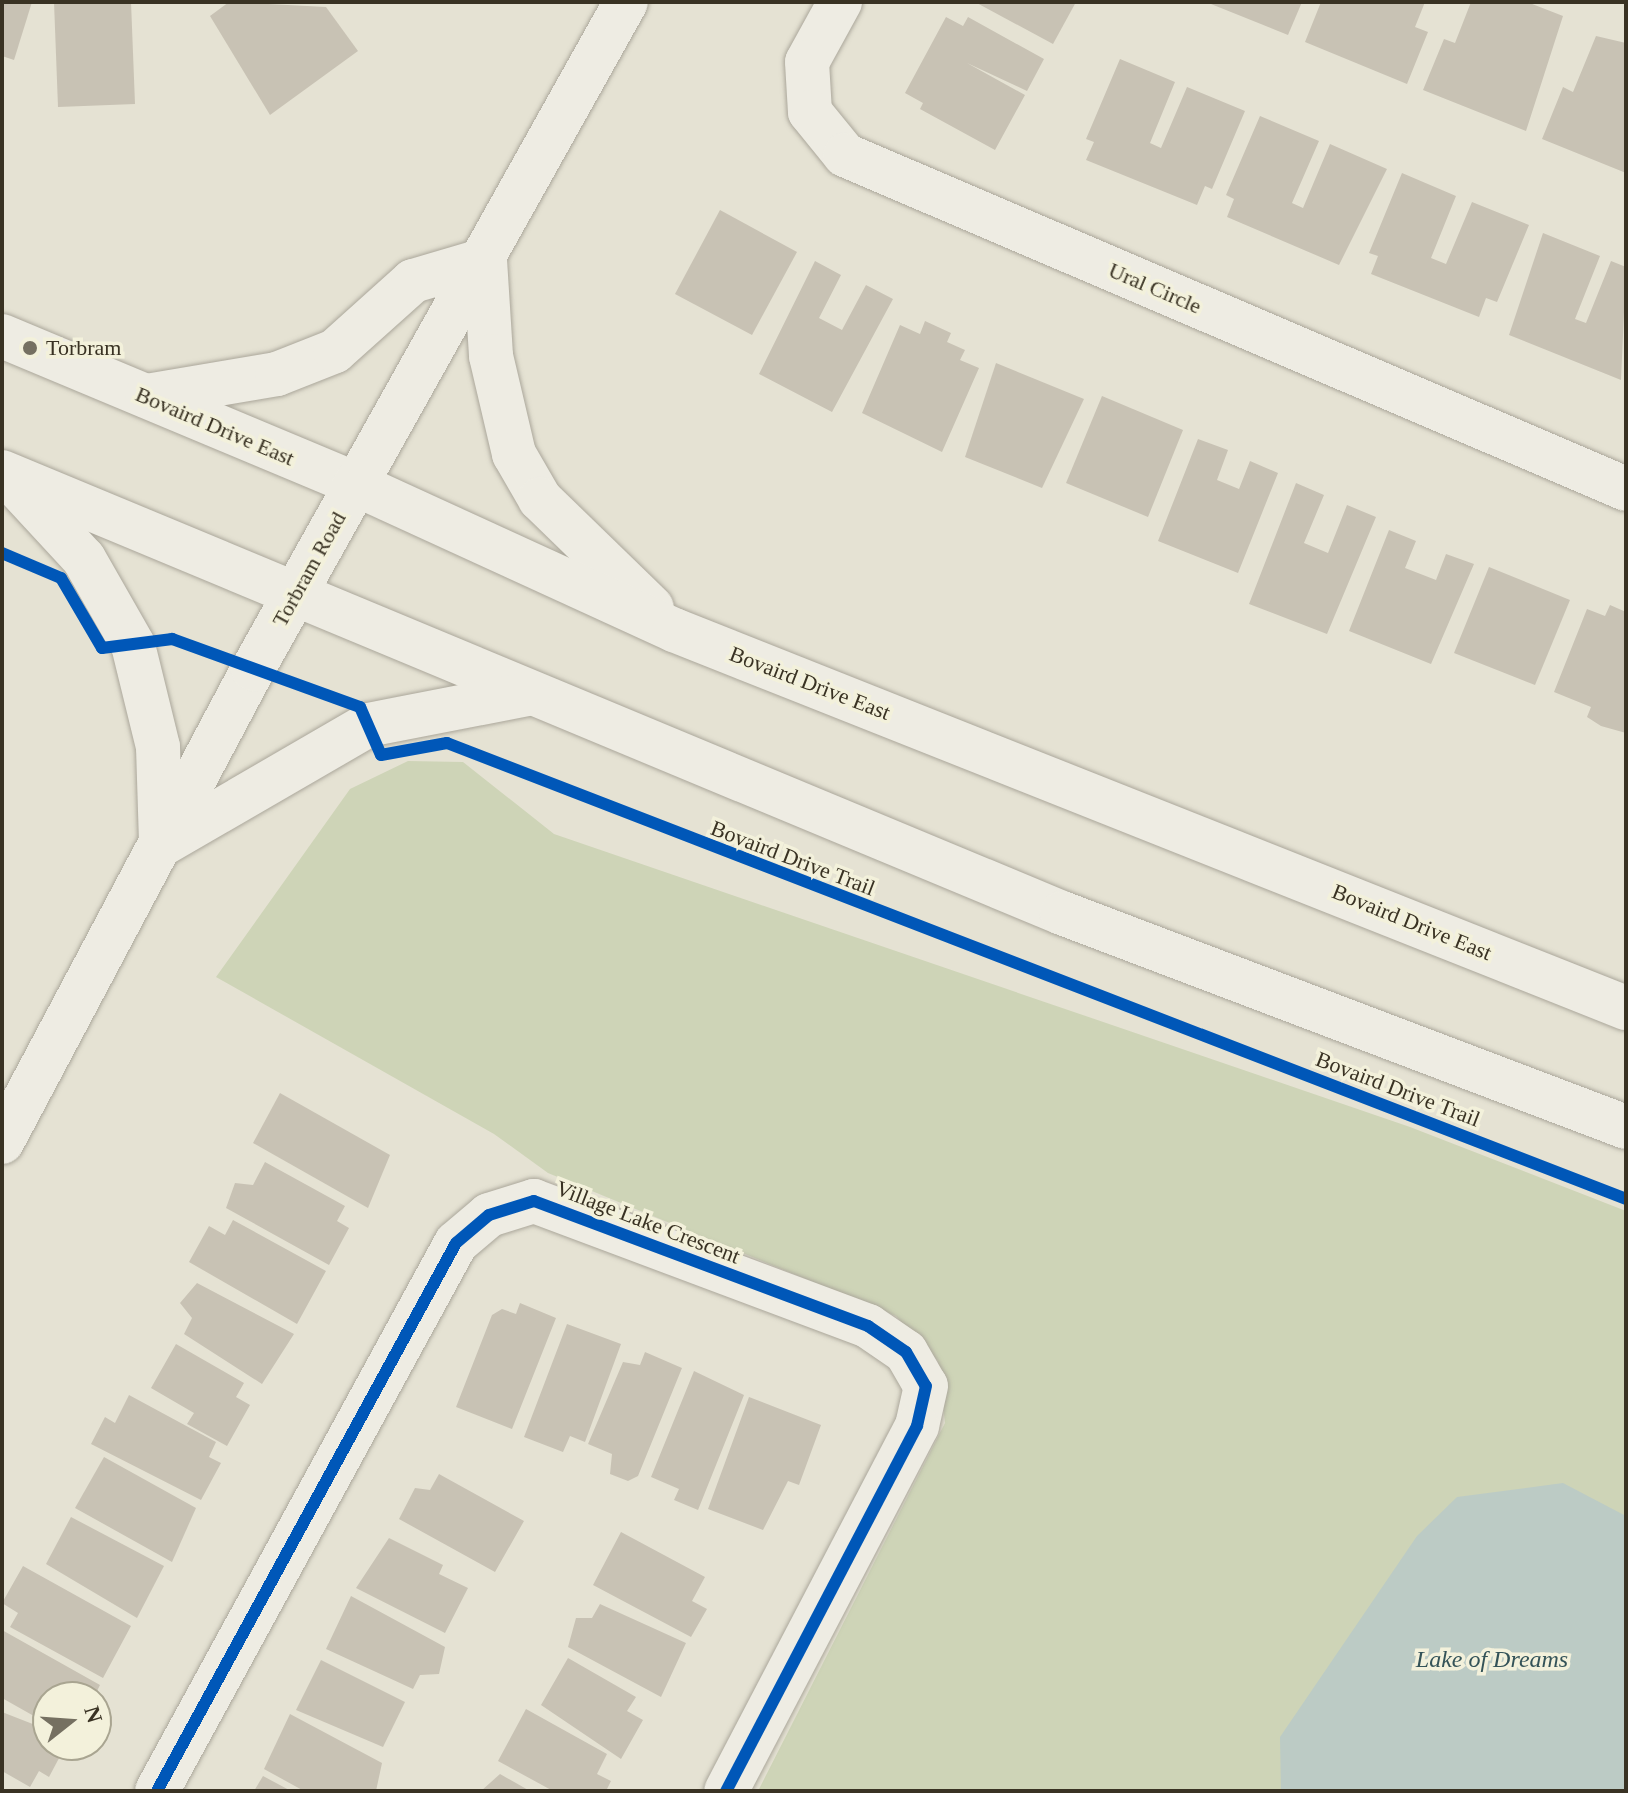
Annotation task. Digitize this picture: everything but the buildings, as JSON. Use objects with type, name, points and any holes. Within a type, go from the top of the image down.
[{"type":"main road","name":"Torbram Road","points":[[2,1142],[355,484],[485,260],[626,2]]},
{"type":"main road","name":"Ural Circle","points":[[840,2],[807,62],[810,112],[845,155],[1626,489]]},
{"type":"main road","points":[[145,397],[277,374],[335,351],[413,281],[485,260],[491,356],[514,454],[540,499],[674,630]]},
{"type":"main road","name":"Bovaird Drive East","points":[[2,336],[355,484],[674,630],[1626,1008]]},
{"type":"main road","points":[[4,472],[298,590],[528,694],[1062,913],[1626,1127]]},
{"type":"main road","points":[[4,472],[84,559],[133,645],[158,747],[161,845],[368,725],[528,694]]},
{"type":"main road","name":"Village Lake Crescent","points":[[157,1791],[456,1243],[489,1215],[534,1201],[868,1326],[906,1352],[926,1386],[917,1426],[726,1791]]},
{"type":"green space","points":[[408,761],[463,762],[554,834],[1410,1127],[1626,1211],[1626,1791],[758,1791],[945,1423],[938,1361],[896,1316],[548,1173],[494,1134],[216,977],[350,789]]},
{"type":"water","name":"Lake of Dreams","points":[[1563,1483],[1626,1516],[1626,1791],[1281,1791],[1280,1737],[1417,1536],[1457,1497]]},
{"type":"cycle path","name":"Bovaird Drive Trail","points":[[2,553],[61,578],[102,648],[172,639],[360,707],[381,755],[447,743],[1626,1199]]},
{"type":"cycle path","points":[[157,1791],[456,1243],[489,1215],[534,1201],[868,1326],[906,1352],[926,1386],[917,1426],[726,1791]]},
{"type":"place","name":"Torbram","points":[[30,348]]}]
